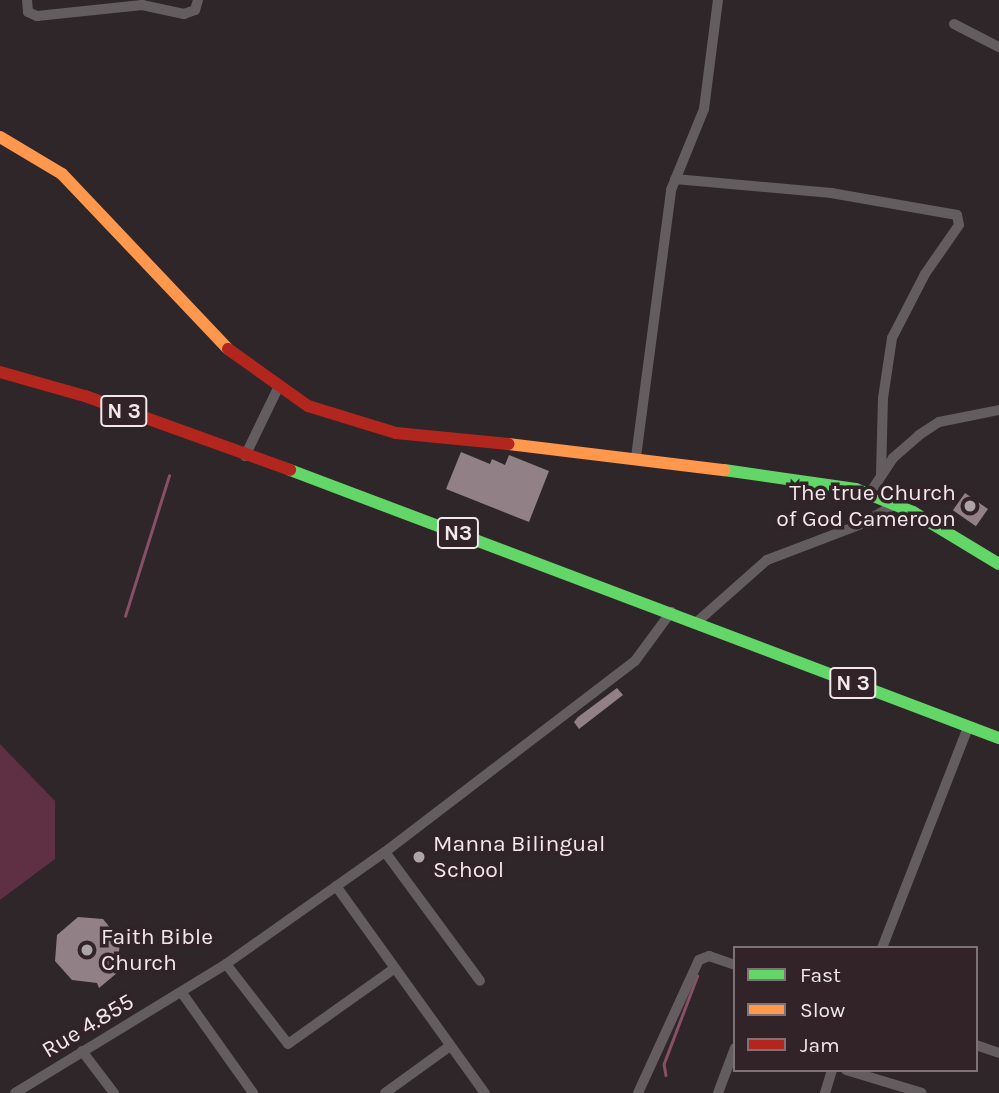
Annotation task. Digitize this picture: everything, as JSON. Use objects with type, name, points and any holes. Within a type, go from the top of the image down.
[{"type":"main road","points":[[0,137],[62,174],[197,321],[278,388],[308,406],[396,433],[636,457],[870,493],[896,504],[999,564]]},
{"type":"main road","name":"N 3","points":[[0,372],[245,456]]},
{"type":"main road","name":"N3","points":[[245,456],[671,612]]},
{"type":"main road","name":"N 3","points":[[671,612],[999,738]]},
{"type":"main road","name":"N 3","points":[[703,623],[745,633],[999,729]]},
{"type":"street","points":[[27,0],[28,12],[37,16],[142,5],[184,14],[195,10],[198,0]]},
{"type":"street","points":[[636,457],[675,179],[704,109],[718,0]]},
{"type":"street","points":[[954,24],[999,47]]},
{"type":"street","points":[[675,179],[831,193],[957,215],[960,225],[925,274],[892,338],[883,398],[881,475]]},
{"type":"street","points":[[245,456],[278,388]]},
{"type":"street","points":[[870,493],[893,458],[939,422],[999,410]]},
{"type":"street","points":[[703,623],[767,560],[859,525],[896,504]]},
{"type":"street","name":"Rue 4.855","points":[[15,1093],[182,993],[385,852],[635,662],[671,612]]},
{"type":"street","points":[[884,946],[968,727]]},
{"type":"street","points":[[385,852],[480,981]]},
{"type":"street","points":[[335,886],[485,1093]]},
{"type":"street","points":[[638,1093],[699,960],[709,956],[733,964]]},
{"type":"street","points":[[226,964],[288,1044],[395,968]]},
{"type":"street","points":[[182,993],[253,1093]]},
{"type":"street","points":[[385,1093],[450,1046]]},
{"type":"street","points":[[978,1046],[999,1053]]},
{"type":"street","points":[[82,1051],[114,1093]]},
{"type":"street","points":[[718,1093],[733,1053]]},
{"type":"street","points":[[825,1093],[831,1072]]},
{"type":"street","points":[[853,1072],[922,1093]]},
{"type":"shaded area","points":[[0,744],[55,801],[55,859],[0,900]]},
{"type":"building","points":[[461,452],[490,464],[492,459],[505,465],[509,455],[549,471],[529,522],[446,489]]},
{"type":"building","name":"The true Church of God Cameroon","points":[[965,493],[988,509],[976,526],[953,510]]},
{"type":"building","points":[[617,688],[623,695],[579,729],[574,722],[578,717]]},
{"type":"building","name":"Faith Bible Church","points":[[78,917],[103,919],[120,940],[118,965],[123,968],[99,988],[97,983],[72,980],[55,961],[57,935]]},
{"type":"waterway","points":[[125,616],[169,476]]},
{"type":"waterway","points":[[664,1063],[697,976]]},
{"type":"waterway","points":[[664,1064],[666,1075]]},
{"type":"traffic: fast","points":[[290,470],[999,738]]},
{"type":"traffic: fast","points":[[724,470],[856,489],[913,512],[999,564]]},
{"type":"traffic: slow","points":[[0,137],[62,174],[228,349]]},
{"type":"traffic: slow","points":[[508,444],[724,470]]},
{"type":"traffic: jam","points":[[228,349],[308,406],[396,433],[508,444]]},
{"type":"traffic: jam","points":[[0,372],[85,396],[290,470]]},
{"type":"place","name":"The true Church of God Cameroon","points":[[970,506]]},
{"type":"place","name":"Manna Bilingual School","points":[[419,857]]},
{"type":"place","name":"Faith Bible Church","points":[[87,950]]}]
